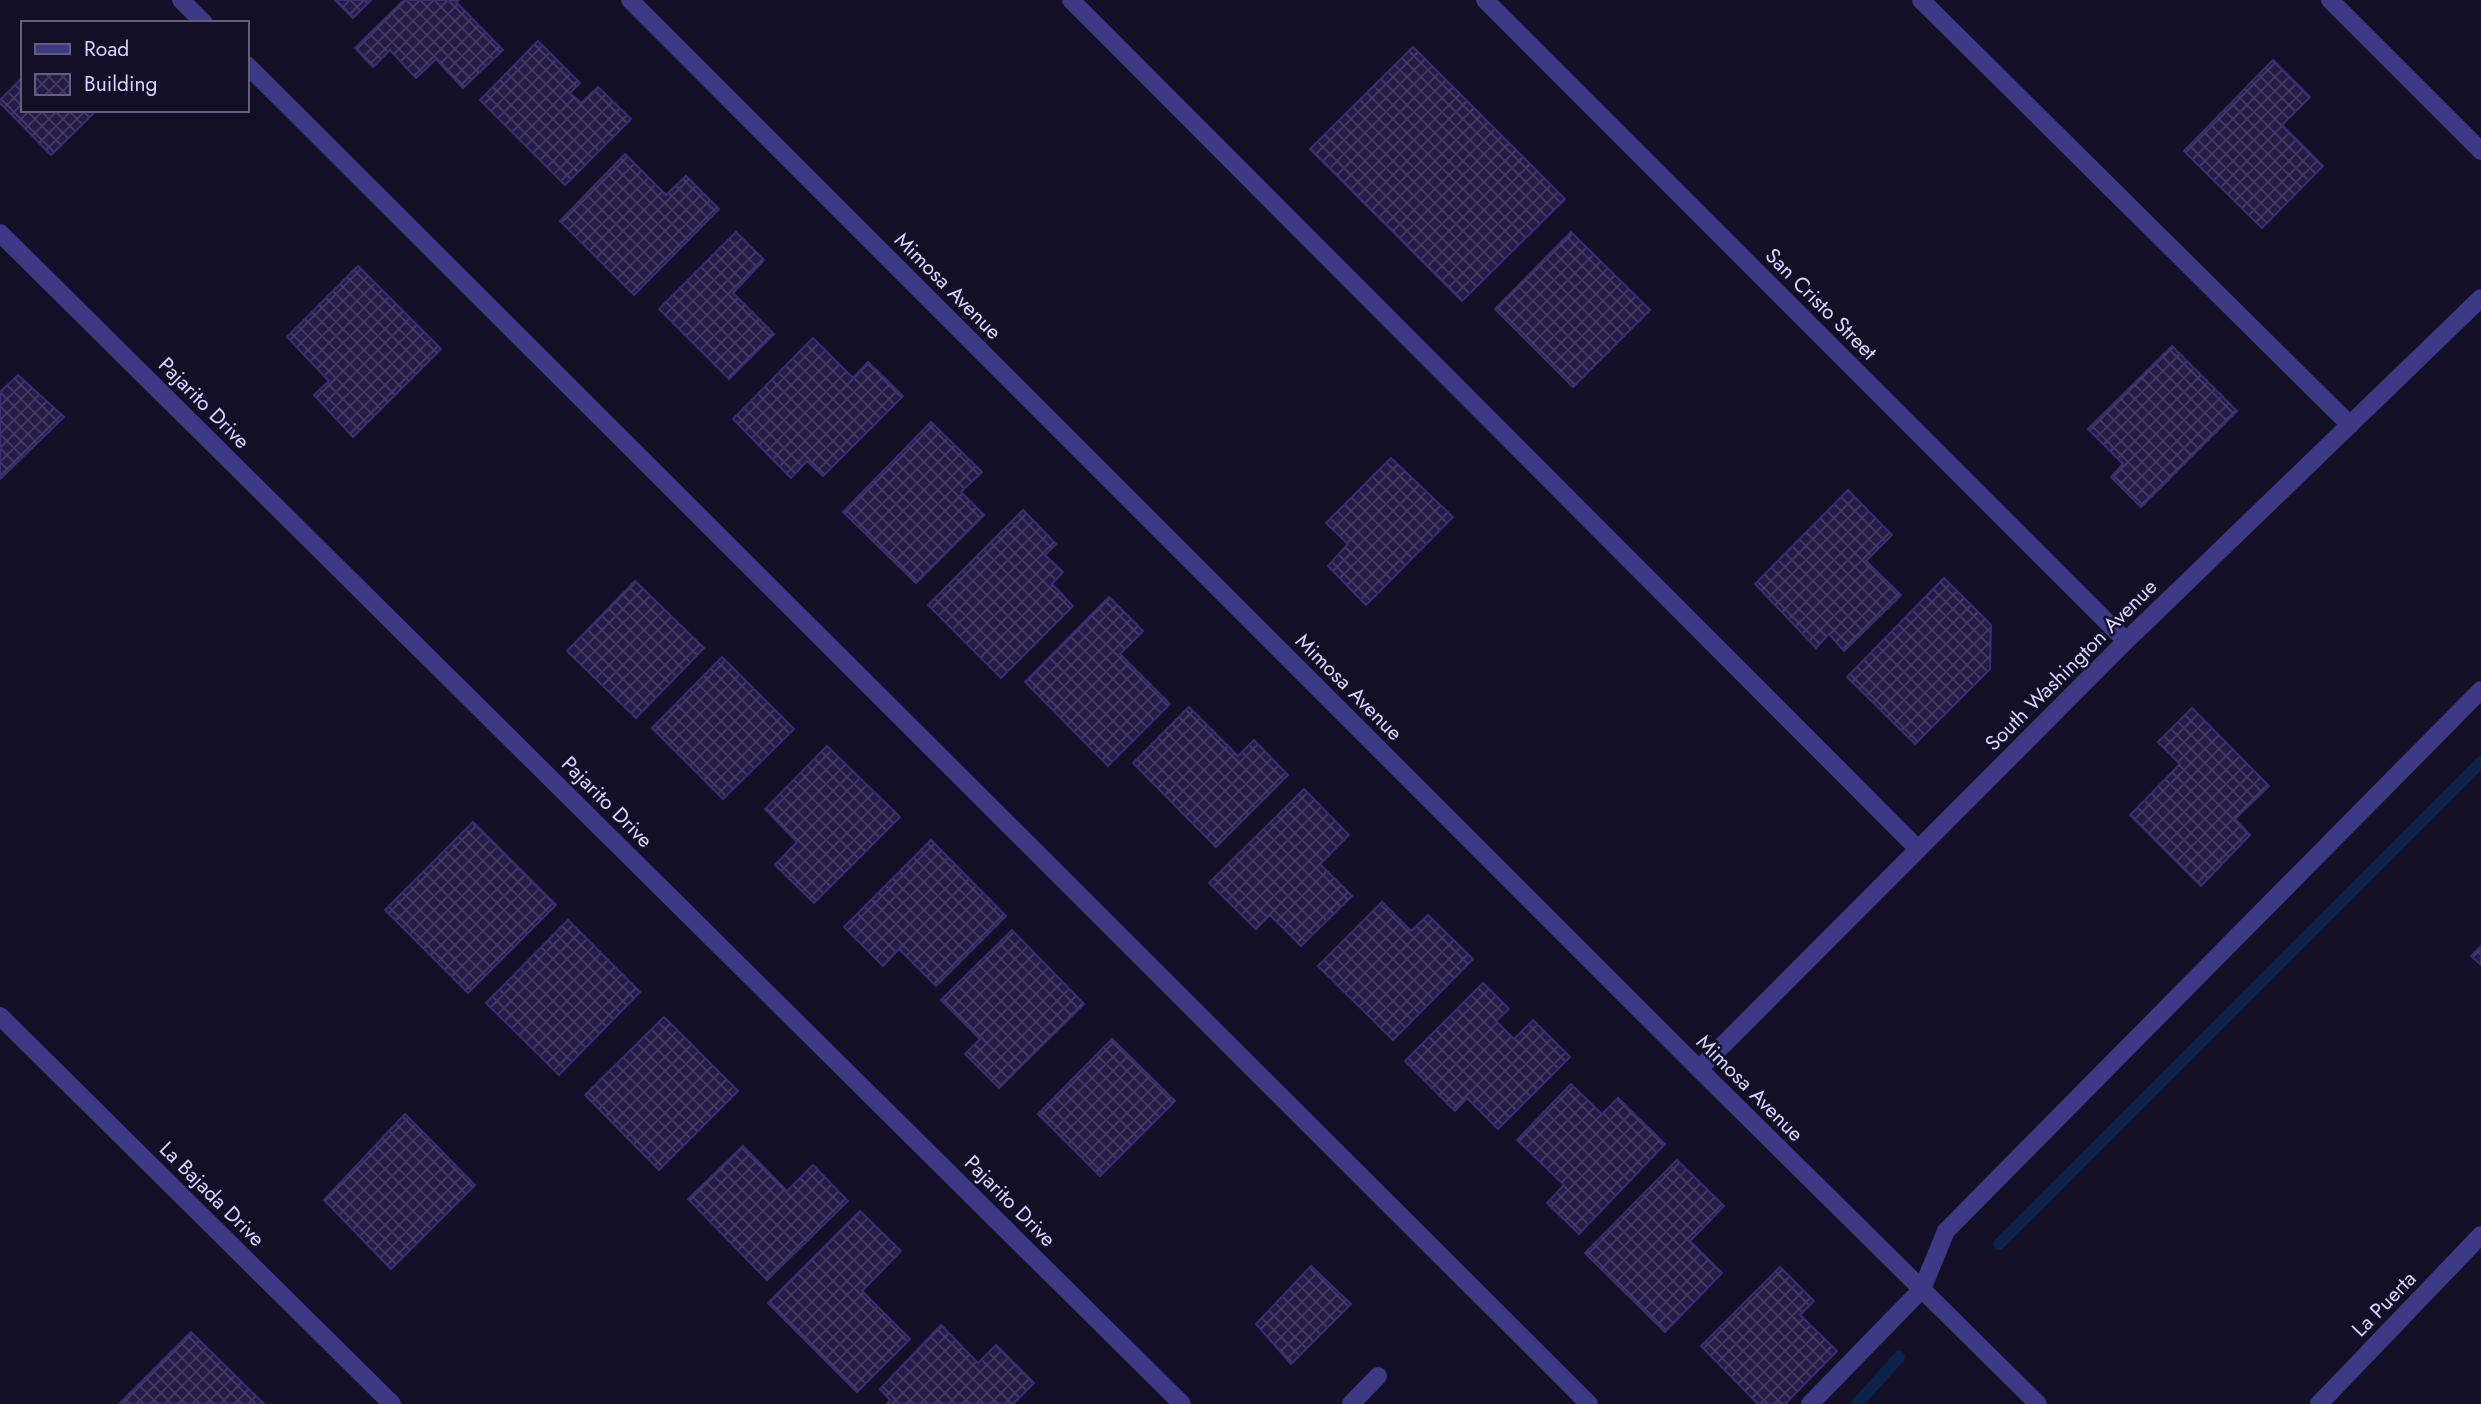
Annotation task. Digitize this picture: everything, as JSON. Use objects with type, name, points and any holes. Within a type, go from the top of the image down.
[{"type":"street","points":[[181,0],[202,21]]},
{"type":"street","name":"Mimosa Avenue","points":[[630,0],[1699,1069],[2038,1404]]},
{"type":"street","points":[[1071,0],[1918,849]]},
{"type":"street","name":"San Cristo Street","points":[[1485,0],[2126,641]]},
{"type":"street","points":[[1921,0],[2350,425]]},
{"type":"street","points":[[2330,0],[2481,151]]},
{"type":"street","points":[[248,66],[1589,1404]]},
{"type":"street","name":"Pajarito Drive","points":[[0,233],[1182,1404]]},
{"type":"street","name":"South Washington Avenue","points":[[1699,1069],[2126,641],[2481,298]]},
{"type":"street","points":[[1810,1404],[1922,1289],[1946,1231],[2481,690]]},
{"type":"street","name":"La Bajada Drive","points":[[0,1016],[392,1404]]},
{"type":"street","name":"La Puerta","points":[[2319,1404],[2481,1235]]},
{"type":"street","points":[[1351,1404],[1378,1376]]},
{"type":"building","points":[[335,0],[371,0],[353,18]]},
{"type":"building","points":[[404,0],[459,0],[456,2],[503,50],[463,88],[436,59],[416,78],[390,50],[373,67],[355,48]]},
{"type":"building","points":[[538,41],[580,83],[570,93],[581,103],[598,87],[631,119],[565,185],[480,100]]},
{"type":"building","points":[[1413,47],[1565,199],[1462,301],[1310,149]]},
{"type":"building","points":[[2273,60],[2310,97],[2282,125],[2323,166],[2262,228],[2184,151]]},
{"type":"building","points":[[21,79],[21,112],[95,112],[51,155],[0,100]]},
{"type":"building","points":[[625,154],[666,195],[686,176],[719,209],[634,295],[560,221]]},
{"type":"building","points":[[736,232],[764,260],[733,293],[774,334],[729,379],[659,309]]},
{"type":"building","points":[[1571,232],[1650,310],[1573,387],[1495,309]]},
{"type":"building","points":[[358,266],[441,349],[353,437],[314,395],[329,381],[287,337]]},
{"type":"building","points":[[813,338],[853,378],[868,362],[903,396],[823,476],[807,461],[791,478],[733,419]]},
{"type":"building","points":[[2172,346],[2237,411],[2141,507],[2111,477],[2123,464],[2088,429]]},
{"type":"building","points":[[18,375],[64,417],[0,479],[0,392]]},
{"type":"building","points":[[931,422],[982,472],[961,492],[984,515],[916,583],[843,512]]},
{"type":"building","points":[[1391,458],[1453,517],[1366,605],[1328,566],[1348,544],[1326,523]]},
{"type":"building","points":[[1848,490],[1892,535],[1866,561],[1901,595],[1844,651],[1829,634],[1816,648],[1755,584]]},
{"type":"building","points":[[1023,510],[1056,544],[1045,555],[1063,572],[1052,584],[1073,606],[1001,678],[928,605]]},
{"type":"building","points":[[1944,578],[1991,625],[1990,669],[1915,744],[1847,677]]},
{"type":"building","points":[[635,581],[704,648],[636,718],[567,651]]},
{"type":"building","points":[[1109,597],[1143,631],[1120,654],[1170,704],[1108,766],[1025,682]]},
{"type":"building","points":[[722,657],[794,729],[723,799],[652,728]]},
{"type":"building","points":[[1189,707],[1238,756],[1254,740],[1288,775],[1216,847],[1133,763]]},
{"type":"building","points":[[2192,708],[2269,786],[2235,819],[2250,835],[2201,886],[2130,815],[2180,764],[2158,742]]},
{"type":"building","points":[[827,746],[900,817],[814,903],[775,865],[797,842],[765,809]]},
{"type":"building","points":[[1304,789],[1349,835],[1320,864],[1352,896],[1301,946],[1270,915],[1256,929],[1209,883]]},
{"type":"building","points":[[473,822],[556,905],[468,993],[385,910]]},
{"type":"building","points":[[931,840],[1006,916],[936,986],[899,949],[883,966],[844,927]]},
{"type":"building","points":[[1382,902],[1411,931],[1428,915],[1473,959],[1393,1040],[1318,966]]},
{"type":"building","points":[[568,920],[640,992],[559,1075],[486,1003]]},
{"type":"building","points":[[1012,930],[1084,1004],[999,1088],[965,1054],[980,1039],[941,1000]]},
{"type":"building","points":[[2481,946],[2481,965],[2471,956]]},
{"type":"building","points":[[1483,983],[1509,1009],[1496,1021],[1514,1039],[1533,1020],[1570,1057],[1498,1129],[1467,1098],[1455,1111],[1405,1061]]},
{"type":"building","points":[[664,1017],[738,1091],[659,1170],[585,1095]]},
{"type":"building","points":[[1112,1039],[1175,1101],[1100,1176],[1038,1114]]},
{"type":"building","points":[[1571,1084],[1602,1114],[1618,1098],[1665,1144],[1579,1234],[1547,1203],[1564,1185],[1517,1140]]},
{"type":"building","points":[[405,1114],[475,1185],[391,1269],[324,1200]]},
{"type":"building","points":[[743,1146],[787,1191],[813,1165],[848,1201],[767,1280],[688,1199]]},
{"type":"building","points":[[1677,1160],[1724,1206],[1690,1241],[1722,1273],[1665,1332],[1585,1253]]},
{"type":"building","points":[[860,1211],[901,1251],[862,1291],[910,1339],[857,1392],[768,1303]]},
{"type":"building","points":[[1311,1266],[1351,1304],[1291,1364],[1256,1324]]},
{"type":"building","points":[[1780,1267],[1814,1301],[1800,1315],[1837,1351],[1785,1404],[1758,1404],[1701,1346]]},
{"type":"building","points":[[941,1325],[978,1363],[996,1345],[1034,1383],[1013,1404],[887,1404],[890,1400],[880,1389]]},
{"type":"building","points":[[191,1332],[264,1404],[119,1404]]},
{"type":"waterway","points":[[1999,1244],[2481,762]]},
{"type":"waterway","points":[[1857,1404],[1899,1357]]}]
